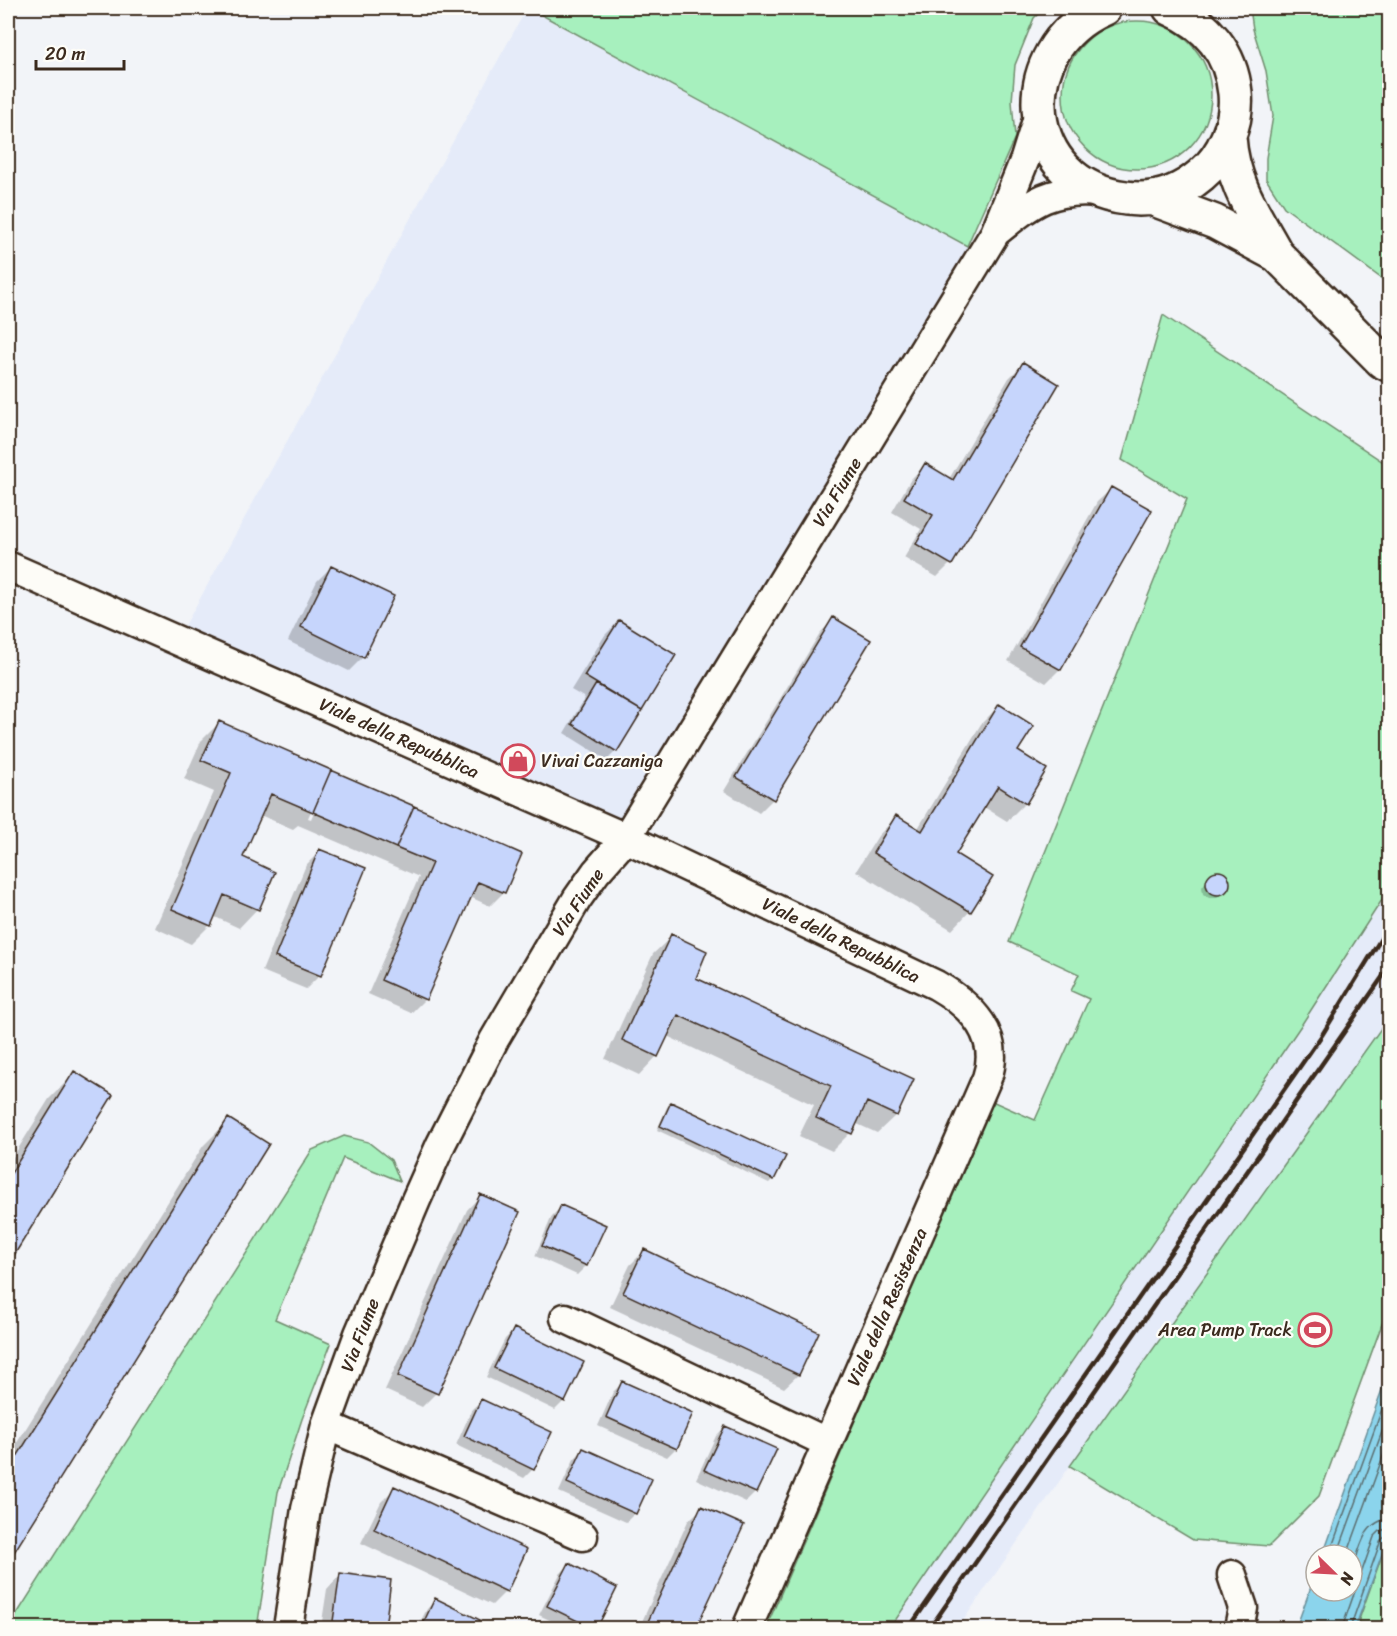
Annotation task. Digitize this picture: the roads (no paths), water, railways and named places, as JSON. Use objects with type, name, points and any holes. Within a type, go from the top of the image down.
[{"type":"street","points":[[1104,8],[1088,14],[1075,24],[1063,36],[1045,65],[1041,81],[1039,114],[1049,146],[1058,160],[1077,178],[1100,192],[1116,197],[1151,198],[1170,194],[1195,180],[1216,159],[1229,137]]},
{"type":"street","points":[[1170,8],[1198,23],[1213,22],[1232,74],[1236,95],[1229,137],[1230,157],[1236,179],[1277,255],[1387,367]]},
{"type":"street","name":"Via Fiume","points":[[288,1629],[306,1509],[326,1425],[359,1334],[416,1200],[479,1067],[577,899],[596,872],[626,838],[995,233],[1025,159],[1039,114]]},
{"type":"street","name":"Via Fiume","points":[[995,233],[1027,208],[1055,194],[1079,190],[1100,192]]},
{"type":"street","points":[[1151,198],[1215,222],[1277,255]]},
{"type":"street","name":"Viale della Repubblica","points":[[8,566],[626,838],[950,993]]},
{"type":"street","name":"Viale della Resistenza","points":[[747,1629],[990,1069],[991,1052],[980,1023],[968,1006],[950,993]]},
{"type":"street","points":[[565,1318],[828,1443]]},
{"type":"street","points":[[326,1425],[583,1536]]},
{"type":"street","points":[[1232,1575],[1243,1608],[1239,1629]]},
{"type":"water","points":[[1389,1370],[1389,1535],[1355,1628],[1296,1628],[1305,1603],[1364,1603],[1364,1543],[1327,1543]]},
{"type":"railway","points":[[909,1628],[1322,1035],[1390,924]]},
{"type":"railway","points":[[930,1628],[1390,966]]},
{"type":"place","name":"Vivai Cazzaniga","points":[[518,761]]},
{"type":"place","name":"Area Pump Track","points":[[1315,1330]]}]
